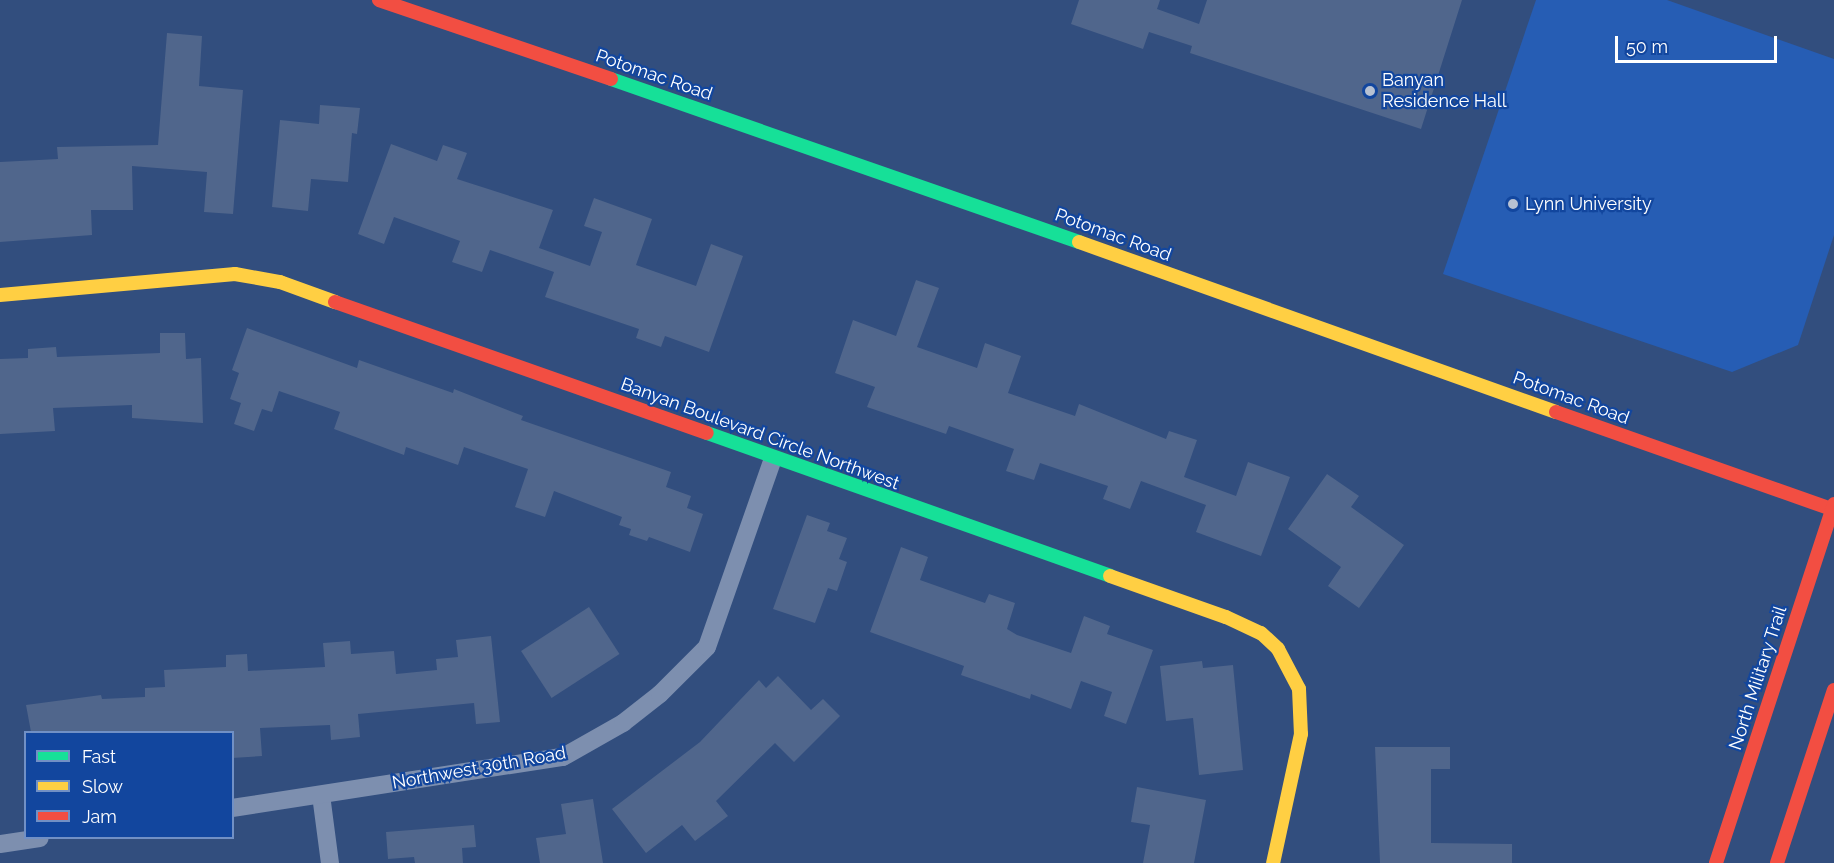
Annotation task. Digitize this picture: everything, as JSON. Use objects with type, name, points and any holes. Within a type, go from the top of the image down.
[{"type":"street","name":"Potomac Road","points":[[379,0],[833,155],[1833,508]]},
{"type":"street","name":"Banyan Boulevard Circle Northwest","points":[[0,295],[235,274],[280,282],[773,459],[1215,613],[1261,633],[1278,649],[1292,672],[1302,711],[1301,734],[1273,863]]},
{"type":"street","name":"Northwest 30th Road","points":[[234,808],[563,757],[623,723],[660,694],[707,646],[773,459]]},
{"type":"street","name":"North Military Trail","points":[[1716,863],[1833,508]]},
{"type":"street","points":[[1777,863],[1834,690]]},
{"type":"street","points":[[321,795],[330,863]]},
{"type":"street","points":[[0,844],[29,839]]},
{"type":"shaded area","points":[[1536,0],[1667,0],[1834,59],[1834,235],[1798,345],[1732,372],[1443,274]]},
{"type":"building","name":"Banyan Residence Hall","points":[[1079,0],[1160,0],[1157,9],[1199,24],[1207,0],[1462,0],[1421,129],[1190,53],[1192,46],[1149,32],[1143,49],[1071,24]]},
{"type":"building","points":[[167,33],[202,36],[199,86],[243,90],[233,214],[204,212],[207,172],[132,166],[133,210],[91,210],[92,235],[0,242],[0,162],[58,159],[57,147],[158,145]]},
{"type":"building","points":[[320,105],[360,108],[357,134],[352,133],[348,182],[311,179],[308,211],[272,207],[280,120],[319,124]]},
{"type":"building","points":[[391,144],[437,161],[443,145],[467,153],[457,179],[553,210],[539,248],[590,266],[602,232],[584,226],[594,198],[652,219],[636,265],[696,286],[711,244],[743,256],[709,352],[665,336],[661,347],[636,338],[639,329],[545,297],[554,272],[490,250],[482,272],[452,262],[460,241],[394,217],[384,244],[358,234]]},
{"type":"building","points":[[916,280],[939,288],[917,347],[977,368],[985,343],[1021,356],[1008,393],[1075,416],[1079,404],[1166,439],[1169,431],[1197,440],[1184,477],[1236,496],[1248,462],[1290,477],[1261,556],[1196,532],[1206,505],[1141,481],[1130,509],[1103,499],[1108,486],[1040,463],[1034,480],[1006,471],[1014,449],[949,426],[946,434],[867,407],[875,387],[835,373],[853,320],[896,336]]},
{"type":"building","points":[[247,328],[357,368],[359,360],[453,393],[454,389],[523,416],[521,420],[671,472],[666,487],[691,496],[687,508],[703,514],[690,552],[649,537],[647,541],[629,535],[631,529],[619,525],[622,517],[554,491],[545,517],[515,507],[528,469],[464,447],[458,465],[406,447],[404,455],[334,429],[340,412],[279,391],[272,412],[262,409],[254,431],[234,424],[241,403],[230,399],[239,373],[232,370]]},
{"type":"building","points":[[160,333],[185,333],[186,359],[201,358],[203,423],[132,418],[132,405],[53,408],[55,431],[0,434],[0,359],[28,358],[28,349],[56,347],[57,357],[160,353]]},
{"type":"building","points":[[1327,474],[1359,496],[1351,507],[1404,545],[1359,608],[1328,586],[1341,567],[1288,529]]},
{"type":"building","points":[[807,515],[830,523],[827,531],[847,538],[839,559],[847,562],[837,591],[828,588],[815,623],[773,609]]},
{"type":"building","points":[[901,547],[928,557],[920,580],[985,603],[989,594],[1015,603],[1007,629],[1017,635],[1071,653],[1084,616],[1110,626],[1107,634],[1153,650],[1126,724],[1104,716],[1112,692],[1081,681],[1071,709],[1031,694],[1030,699],[961,675],[964,666],[870,632]]},
{"type":"building","points":[[589,607],[619,654],[552,698],[521,651]]},
{"type":"building","points":[[491,636],[500,722],[476,724],[474,703],[358,714],[360,737],[331,740],[330,725],[260,728],[262,756],[234,758],[234,731],[31,731],[26,705],[101,695],[102,699],[145,697],[145,688],[165,687],[164,670],[226,667],[226,655],[247,654],[248,671],[325,667],[323,643],[350,641],[351,654],[394,651],[396,674],[437,670],[436,659],[458,657],[456,640]]},
{"type":"building","points":[[1202,661],[1203,668],[1233,665],[1243,770],[1199,775],[1193,718],[1166,721],[1160,666]]},
{"type":"building","points":[[778,676],[811,710],[823,699],[840,716],[794,762],[775,743],[716,801],[728,816],[695,841],[682,825],[646,853],[612,809],[700,742],[759,680],[766,688]]},
{"type":"building","points":[[1375,747],[1450,747],[1450,769],[1431,769],[1431,843],[1512,844],[1512,863],[1380,863]]},
{"type":"building","points":[[1137,787],[1206,800],[1194,863],[1143,863],[1150,825],[1131,822]]},
{"type":"building","points":[[593,799],[603,863],[540,863],[536,838],[566,834],[561,804]]},
{"type":"building","points":[[474,825],[476,847],[462,848],[463,863],[415,863],[414,857],[388,859],[386,832]]},
{"type":"traffic: fast","points":[[611,79],[1079,242]]},
{"type":"traffic: fast","points":[[707,433],[1110,576]]},
{"type":"traffic: slow","points":[[1079,242],[1556,412]]},
{"type":"traffic: slow","points":[[0,295],[235,274],[280,282],[335,302]]},
{"type":"traffic: slow","points":[[1110,576],[1226,617],[1261,633],[1278,649],[1299,689],[1301,734],[1273,863]]},
{"type":"traffic: jam","points":[[379,0],[611,79]]},
{"type":"traffic: jam","points":[[335,302],[707,433]]},
{"type":"traffic: jam","points":[[1556,412],[1834,510]]},
{"type":"traffic: jam","points":[[1716,863],[1834,504]]},
{"type":"traffic: jam","points":[[1777,863],[1834,690]]},
{"type":"place","name":"Banyan Residence Hall","points":[[1370,91]]},
{"type":"place","name":"Lynn University","points":[[1513,204]]}]
